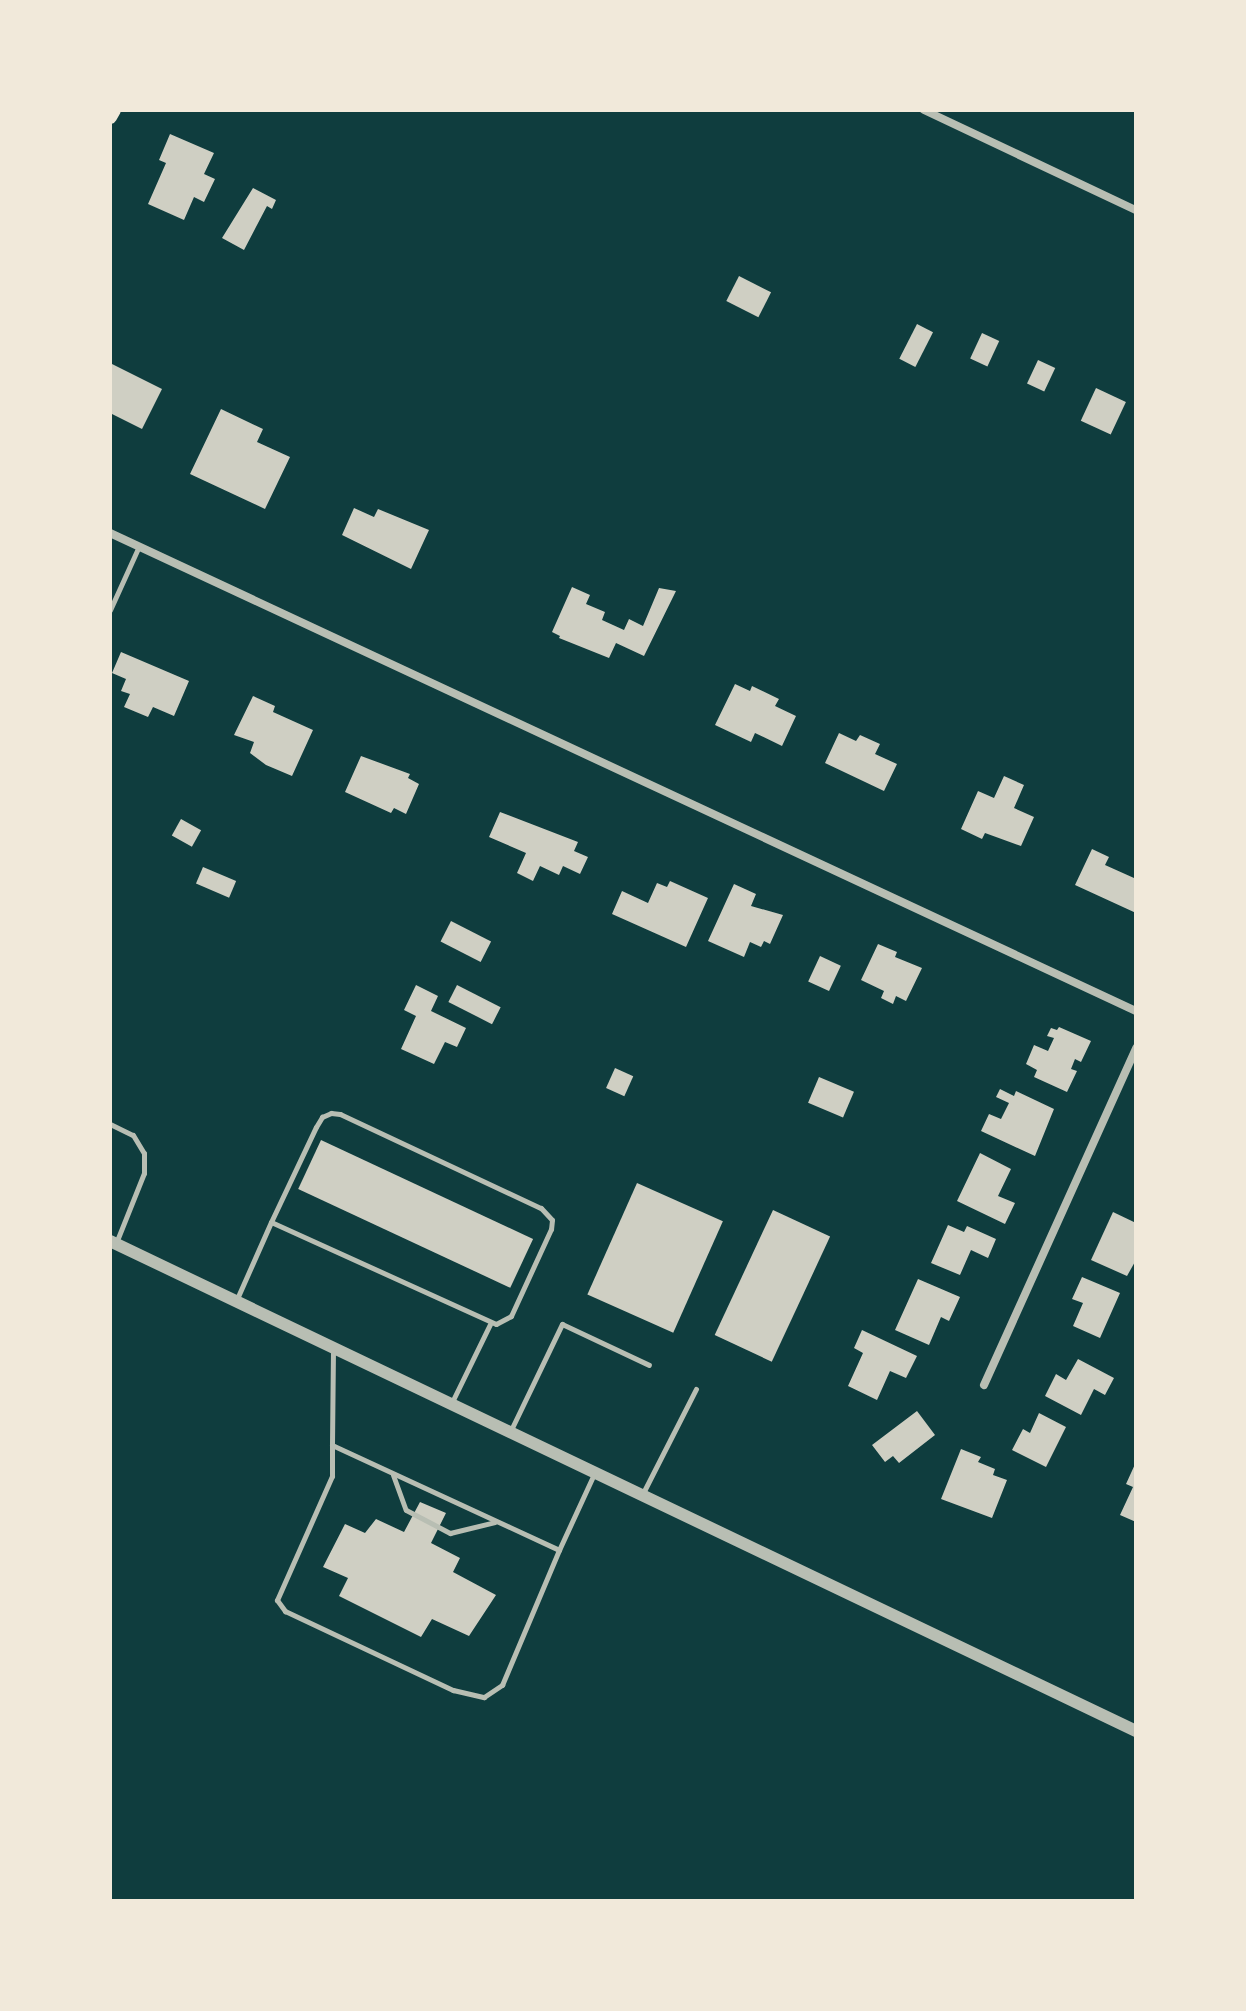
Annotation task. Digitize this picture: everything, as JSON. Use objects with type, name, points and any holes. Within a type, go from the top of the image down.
[{"type":"main road","points":[[110,117],[114,110]]},
{"type":"street","points":[[924,110],[1136,210]]},
{"type":"street","points":[[110,533],[1136,1011]]},
{"type":"street","points":[[984,1385],[1136,1048]]},
{"type":"street","points":[[113,1243],[1136,1731]]},
{"type":"lane","points":[[110,608],[139,546]]},
{"type":"lane","points":[[235,1302],[271,1222],[322,1117],[340,1114],[547,1213],[551,1229],[511,1316],[503,1322],[490,1324],[271,1222]]},
{"type":"lane","points":[[110,1124],[133,1135],[144,1153],[144,1173],[113,1243]]},
{"type":"lane","points":[[451,1405],[490,1324]]},
{"type":"lane","points":[[510,1433],[562,1324],[649,1365]]},
{"type":"lane","points":[[333,1349],[332,1476],[277,1600],[285,1611],[453,1690],[484,1697],[502,1685],[595,1473]]},
{"type":"lane","points":[[641,1495],[696,1389]]},
{"type":"lane","points":[[332,1445],[559,1550]]},
{"type":"lane","points":[[393,1474],[406,1510],[450,1533],[497,1522]]},
{"type":"building","points":[[170,134],[214,153],[204,174],[215,179],[204,202],[194,197],[184,220],[148,204],[166,163],[159,160]]},
{"type":"building","points":[[253,188],[276,200],[272,209],[267,206],[244,250],[222,238]]},
{"type":"building","points":[[739,276],[771,292],[758,317],[726,301]]},
{"type":"building","points":[[917,324],[933,332],[915,367],[899,359]]},
{"type":"building","points":[[982,333],[999,341],[987,366],[970,358]]},
{"type":"building","points":[[1038,360],[1055,368],[1044,392],[1027,384]]},
{"type":"building","points":[[110,363],[162,389],[142,429],[110,413]]},
{"type":"building","points":[[1096,388],[1126,402],[1111,435],[1081,421]]},
{"type":"building","points":[[221,409],[263,429],[257,442],[290,457],[265,509],[190,474]]},
{"type":"building","points":[[354,508],[374,517],[378,509],[429,530],[411,569],[342,535]]},
{"type":"building","points":[[572,587],[590,595],[586,604],[605,612],[602,620],[624,630],[629,619],[643,626],[659,588],[676,591],[644,656],[616,643],[609,658],[559,638],[552,632]]},
{"type":"building","points":[[121,652],[189,681],[174,716],[153,707],[148,717],[124,707],[130,694],[121,691],[126,679],[112,673]]},
{"type":"building","points":[[735,684],[750,691],[752,686],[779,699],[775,706],[796,716],[782,746],[755,733],[751,742],[715,725]]},
{"type":"building","points":[[253,696],[275,706],[273,712],[313,730],[292,776],[266,765],[250,753],[254,742],[234,735]]},
{"type":"building","points":[[839,733],[856,741],[860,735],[880,744],[875,754],[897,764],[884,791],[825,763]]},
{"type":"building","points":[[361,756],[410,774],[408,778],[419,784],[406,814],[394,808],[391,813],[345,792]]},
{"type":"building","points":[[1004,776],[1024,785],[1014,808],[1034,817],[1021,846],[985,833],[982,839],[961,829],[978,791],[994,798]]},
{"type":"building","points":[[500,812],[578,842],[574,851],[588,857],[580,874],[563,866],[559,875],[540,866],[533,881],[517,873],[526,853],[489,837]]},
{"type":"building","points":[[181,819],[201,830],[192,847],[172,836]]},
{"type":"building","points":[[1092,849],[1109,857],[1105,865],[1134,878],[1136,873],[1136,913],[1075,885]]},
{"type":"building","points":[[203,867],[236,881],[229,898],[196,884]]},
{"type":"building","points":[[670,881],[708,898],[686,947],[612,914],[622,891],[648,903],[657,883],[667,887]]},
{"type":"building","points":[[734,884],[756,894],[751,906],[783,915],[770,944],[764,941],[761,947],[750,942],[744,957],[708,941]]},
{"type":"building","points":[[451,921],[491,941],[481,962],[441,941]]},
{"type":"building","points":[[878,944],[897,952],[895,957],[922,968],[906,1001],[896,996],[893,1004],[881,998],[884,991],[861,980]]},
{"type":"building","points":[[820,956],[841,966],[829,991],[808,981]]},
{"type":"building","points":[[416,985],[438,996],[431,1011],[466,1028],[457,1047],[445,1042],[434,1064],[401,1049],[416,1016],[404,1010]]},
{"type":"building","points":[[457,985],[501,1007],[492,1024],[448,1002]]},
{"type":"building","points":[[1059,1027],[1091,1041],[1081,1062],[1075,1059],[1071,1069],[1077,1071],[1067,1092],[1034,1077],[1037,1070],[1026,1064],[1034,1045],[1048,1051],[1054,1038],[1047,1036],[1051,1028],[1057,1030]]},
{"type":"building","points":[[615,1068],[633,1076],[624,1096],[606,1088]]},
{"type":"building","points":[[819,1077],[854,1092],[843,1118],[808,1103]]},
{"type":"building","points":[[1000,1089],[1014,1096],[1016,1091],[1054,1109],[1035,1156],[981,1131],[989,1114],[1001,1119],[1009,1103],[996,1097]]},
{"type":"building","points":[[321,1140],[533,1239],[510,1288],[298,1189]]},
{"type":"building","points":[[980,1153],[1011,1169],[998,1196],[1015,1203],[1005,1224],[957,1201]]},
{"type":"building","points":[[637,1183],[723,1221],[673,1333],[587,1294]]},
{"type":"building","points":[[773,1210],[830,1237],[772,1362],[715,1335]]},
{"type":"building","points":[[1113,1212],[1136,1223],[1136,1260],[1127,1276],[1091,1260]]},
{"type":"building","points":[[948,1225],[964,1232],[967,1226],[996,1239],[988,1258],[971,1250],[960,1275],[931,1263]]},
{"type":"building","points":[[1082,1277],[1120,1293],[1100,1338],[1073,1326],[1083,1303],[1072,1299]]},
{"type":"building","points":[[918,1279],[960,1297],[949,1321],[941,1317],[929,1345],[895,1330]]},
{"type":"building","points":[[862,1330],[917,1356],[906,1378],[890,1371],[877,1400],[848,1386],[863,1353],[854,1348]]},
{"type":"building","points":[[1078,1359],[1114,1378],[1105,1395],[1094,1389],[1081,1415],[1045,1396],[1056,1374],[1066,1380]]},
{"type":"building","points":[[917,1411],[935,1435],[899,1463],[893,1456],[885,1462],[872,1445]]},
{"type":"building","points":[[1039,1413],[1066,1427],[1046,1467],[1012,1450],[1023,1429],[1030,1433]]},
{"type":"building","points":[[961,1449],[981,1457],[978,1462],[995,1469],[993,1475],[1007,1480],[992,1518],[941,1499]]},
{"type":"building","points":[[1136,1462],[1136,1522],[1120,1515],[1133,1487],[1126,1484]]},
{"type":"building","points":[[420,1502],[446,1513],[431,1543],[460,1558],[453,1572],[496,1595],[469,1636],[432,1619],[421,1637],[339,1596],[348,1578],[323,1567],[345,1524],[365,1533],[376,1519],[404,1532]]}]
